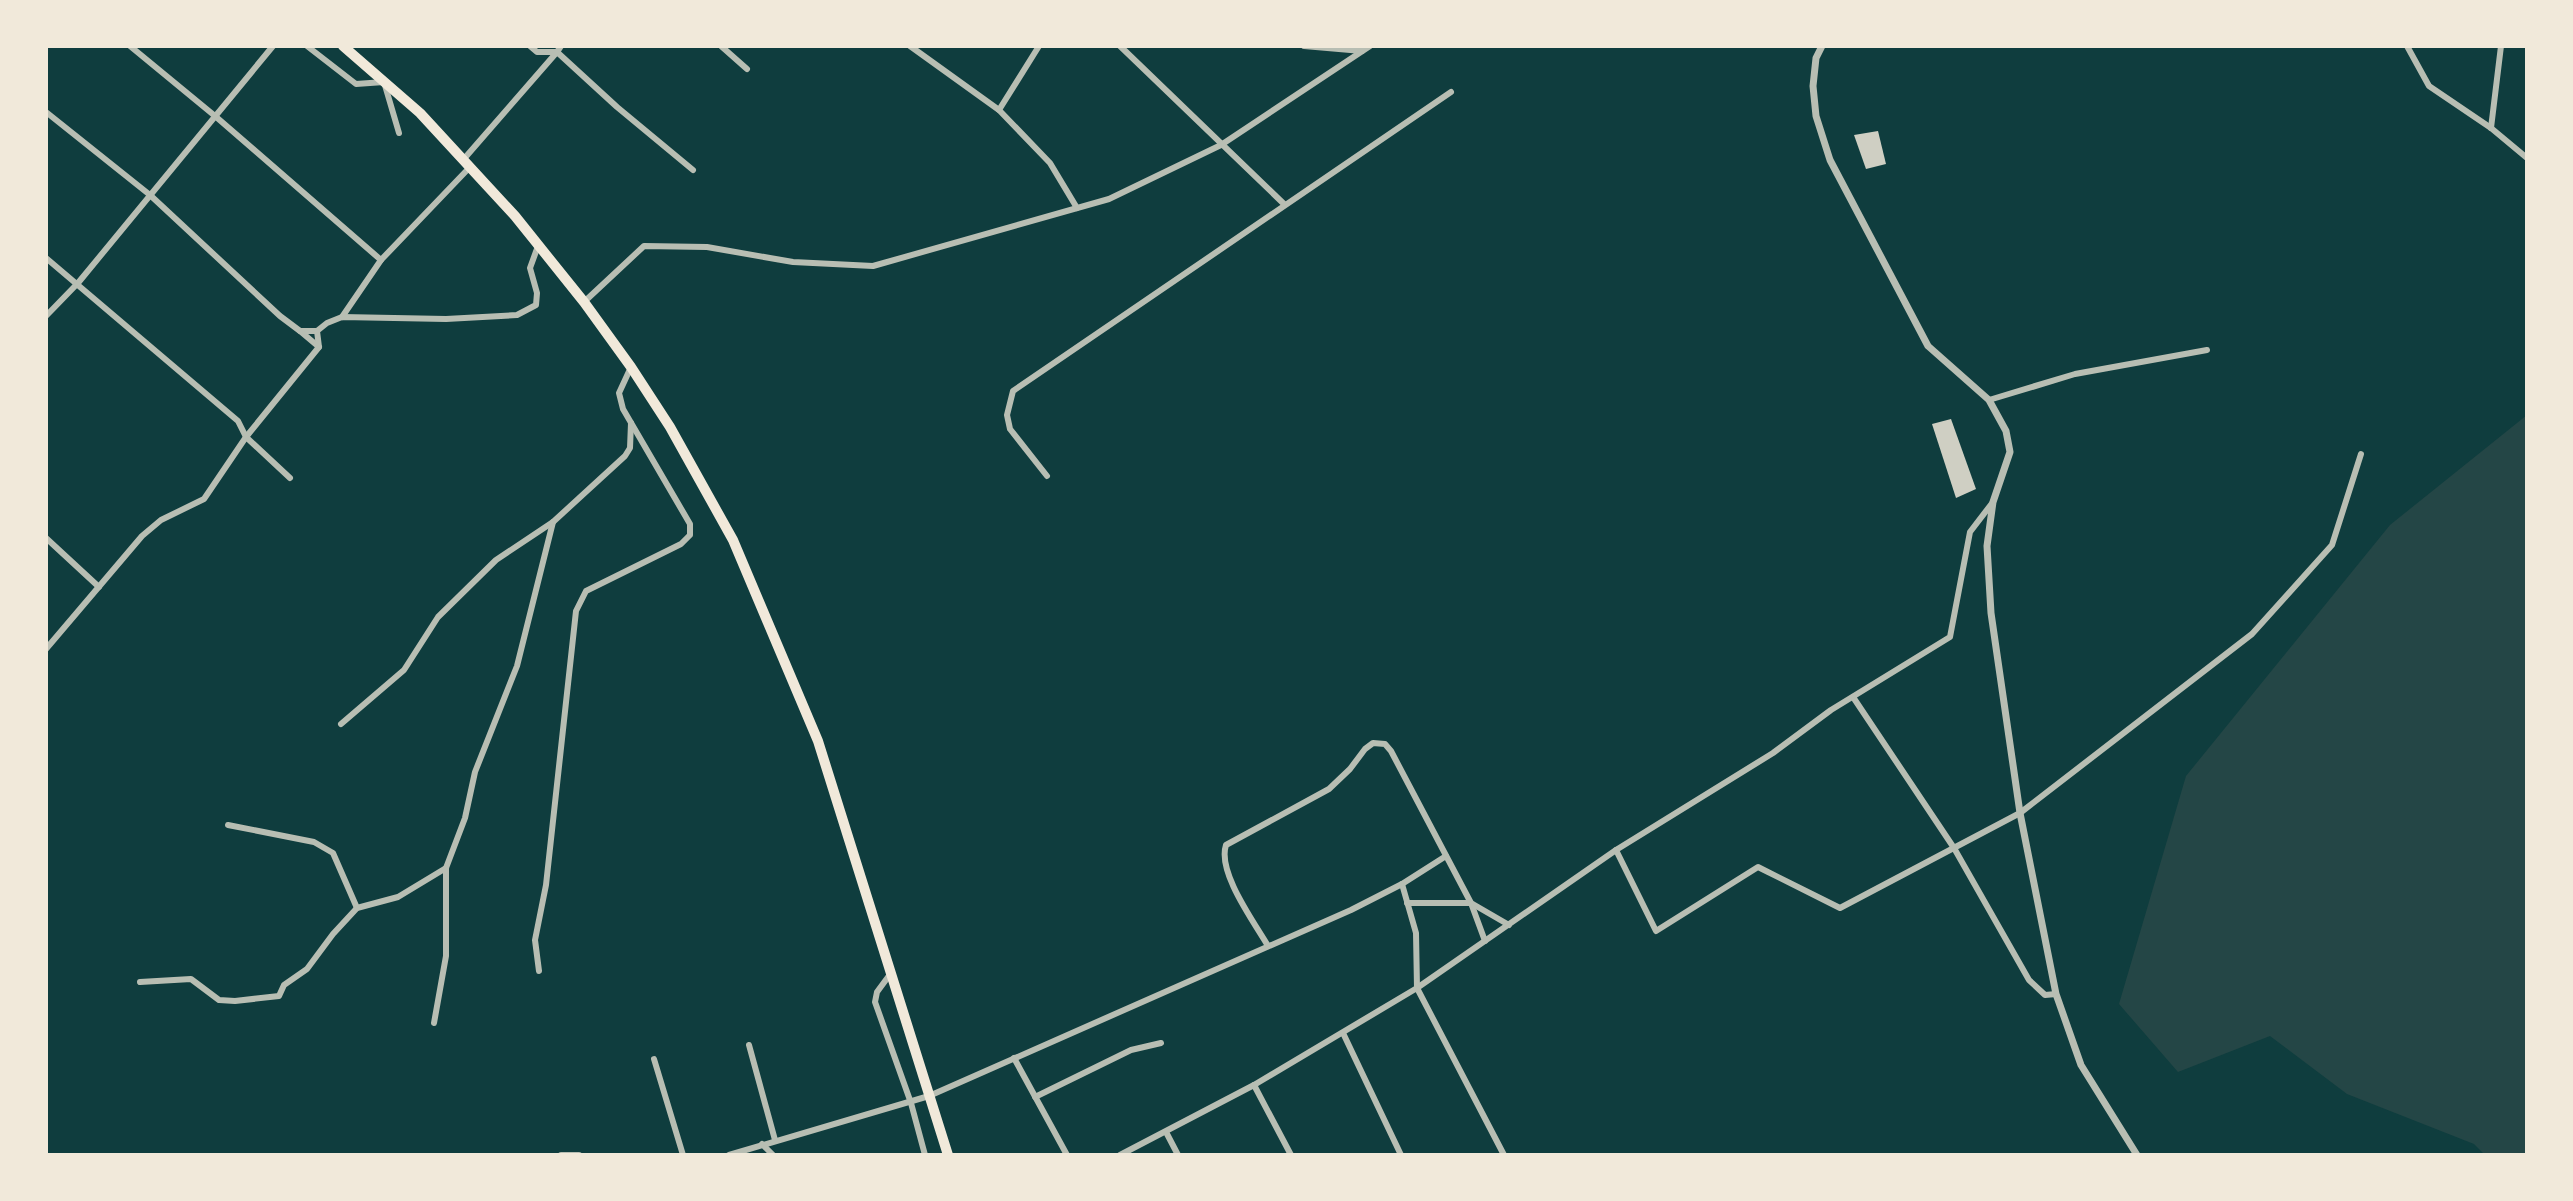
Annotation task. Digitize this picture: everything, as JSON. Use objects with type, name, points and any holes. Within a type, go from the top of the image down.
[{"type":"highway","points":[[343,46],[420,113],[584,302],[670,427],[733,540],[818,741],[948,1155]]},
{"type":"street","points":[[130,46],[381,260]]},
{"type":"street","points":[[46,316],[78,283],[273,46]]},
{"type":"street","points":[[307,46],[356,84],[384,82],[399,133]]},
{"type":"street","points":[[530,46],[537,52],[559,49]]},
{"type":"street","points":[[721,46],[747,69]]},
{"type":"street","points":[[910,46],[999,110],[1050,163],[1077,208]]},
{"type":"street","points":[[999,110],[1039,46]]},
{"type":"street","points":[[1120,46],[1284,204]]},
{"type":"street","points":[[1304,46],[1362,51]]},
{"type":"street","points":[[584,302],[644,246],[707,247],[793,262],[873,266],[1109,199],[1221,145],[1370,46]]},
{"type":"street","points":[[1822,46],[1816,58],[1813,86],[1816,116],[1830,160],[1928,346],[1989,400],[2006,431],[2010,452],[1993,502],[1987,546],[1991,613],[2020,813],[2056,994],[2081,1065],[2137,1155]]},
{"type":"street","points":[[2407,46],[2429,86],[2491,128],[2527,158]]},
{"type":"street","points":[[2491,128],[2501,46]]},
{"type":"street","points":[[342,317],[381,260],[466,164],[559,49]]},
{"type":"street","points":[[559,49],[617,107],[693,170]]},
{"type":"street","points":[[1047,476],[1010,429],[1007,415],[1013,391],[1451,92]]},
{"type":"street","points":[[46,112],[150,195],[280,316],[319,347]]},
{"type":"street","points":[[300,331],[317,331],[342,317],[446,319],[517,315],[536,305],[537,293],[530,268],[538,246]]},
{"type":"street","points":[[46,258],[238,421],[246,437],[290,478]]},
{"type":"street","points":[[46,649],[142,536],[161,520],[204,499],[246,437],[319,347],[317,331]]},
{"type":"street","points":[[1989,400],[2075,374],[2207,350]]},
{"type":"street","points":[[539,971],[535,940],[546,885],[576,611],[586,591],[681,544],[690,535],[690,524],[623,409],[619,393],[631,367]]},
{"type":"street","points":[[630,448],[631,423]]},
{"type":"street","points":[[341,724],[404,670],[438,617],[496,560],[553,522],[630,448],[644,445]]},
{"type":"street","points":[[1616,850],[1656,931],[1758,867],[1840,908],[2020,813],[2252,634],[2332,545],[2361,454]]},
{"type":"street","points":[[1120,1155],[1254,1085],[1417,988],[1616,850],[1773,753],[1853,697],[1950,637],[1970,532],[1993,502]]},
{"type":"street","points":[[434,1023],[446,956],[446,868],[465,818],[475,772],[517,666],[553,522]]},
{"type":"street","points":[[46,538],[99,587]]},
{"type":"street","points":[[1853,697],[1954,848],[2029,980],[2045,995],[2056,994]]},
{"type":"street","points":[[1268,946],[1229,877],[1223,855],[1226,845],[1329,789],[1373,743],[1385,744],[1391,751],[1471,903],[1485,941]]},
{"type":"street","points":[[228,825],[314,842],[333,853],[357,908]]},
{"type":"street","points":[[729,1155],[929,1096],[1402,884],[1446,856]]},
{"type":"street","points":[[140,982],[191,979],[219,1000],[279,996],[284,985],[307,969],[357,908],[398,897],[446,868]]},
{"type":"street","points":[[1402,884],[1416,933],[1417,988],[1504,1155]]},
{"type":"street","points":[[1407,903],[1471,903],[1509,925]]},
{"type":"street","points":[[891,973],[877,992],[875,1002],[911,1103],[925,1155]]},
{"type":"street","points":[[1343,1033],[1401,1155]]},
{"type":"street","points":[[1035,1097],[1131,1050],[1161,1043]]},
{"type":"street","points":[[749,1045],[775,1140]]},
{"type":"street","points":[[1014,1058],[1067,1155]]},
{"type":"street","points":[[654,1059],[683,1155]]},
{"type":"street","points":[[1254,1085],[1291,1155]]},
{"type":"street","points":[[1166,1132],[1178,1155]]},
{"type":"street","points":[[762,1144],[773,1155]]},
{"type":"street","points":[[561,1155],[579,1155]]},
{"type":"shaded area","points":[[2527,415],[2527,1155],[2485,1155],[2474,1144],[2347,1094],[2270,1036],[2178,1072],[2119,1004],[2186,776],[2390,525]]},
{"type":"building","points":[[1878,131],[1886,164],[1866,169],[1854,135]]},
{"type":"building","points":[[1951,419],[1976,489],[1956,498],[1932,424]]}]
